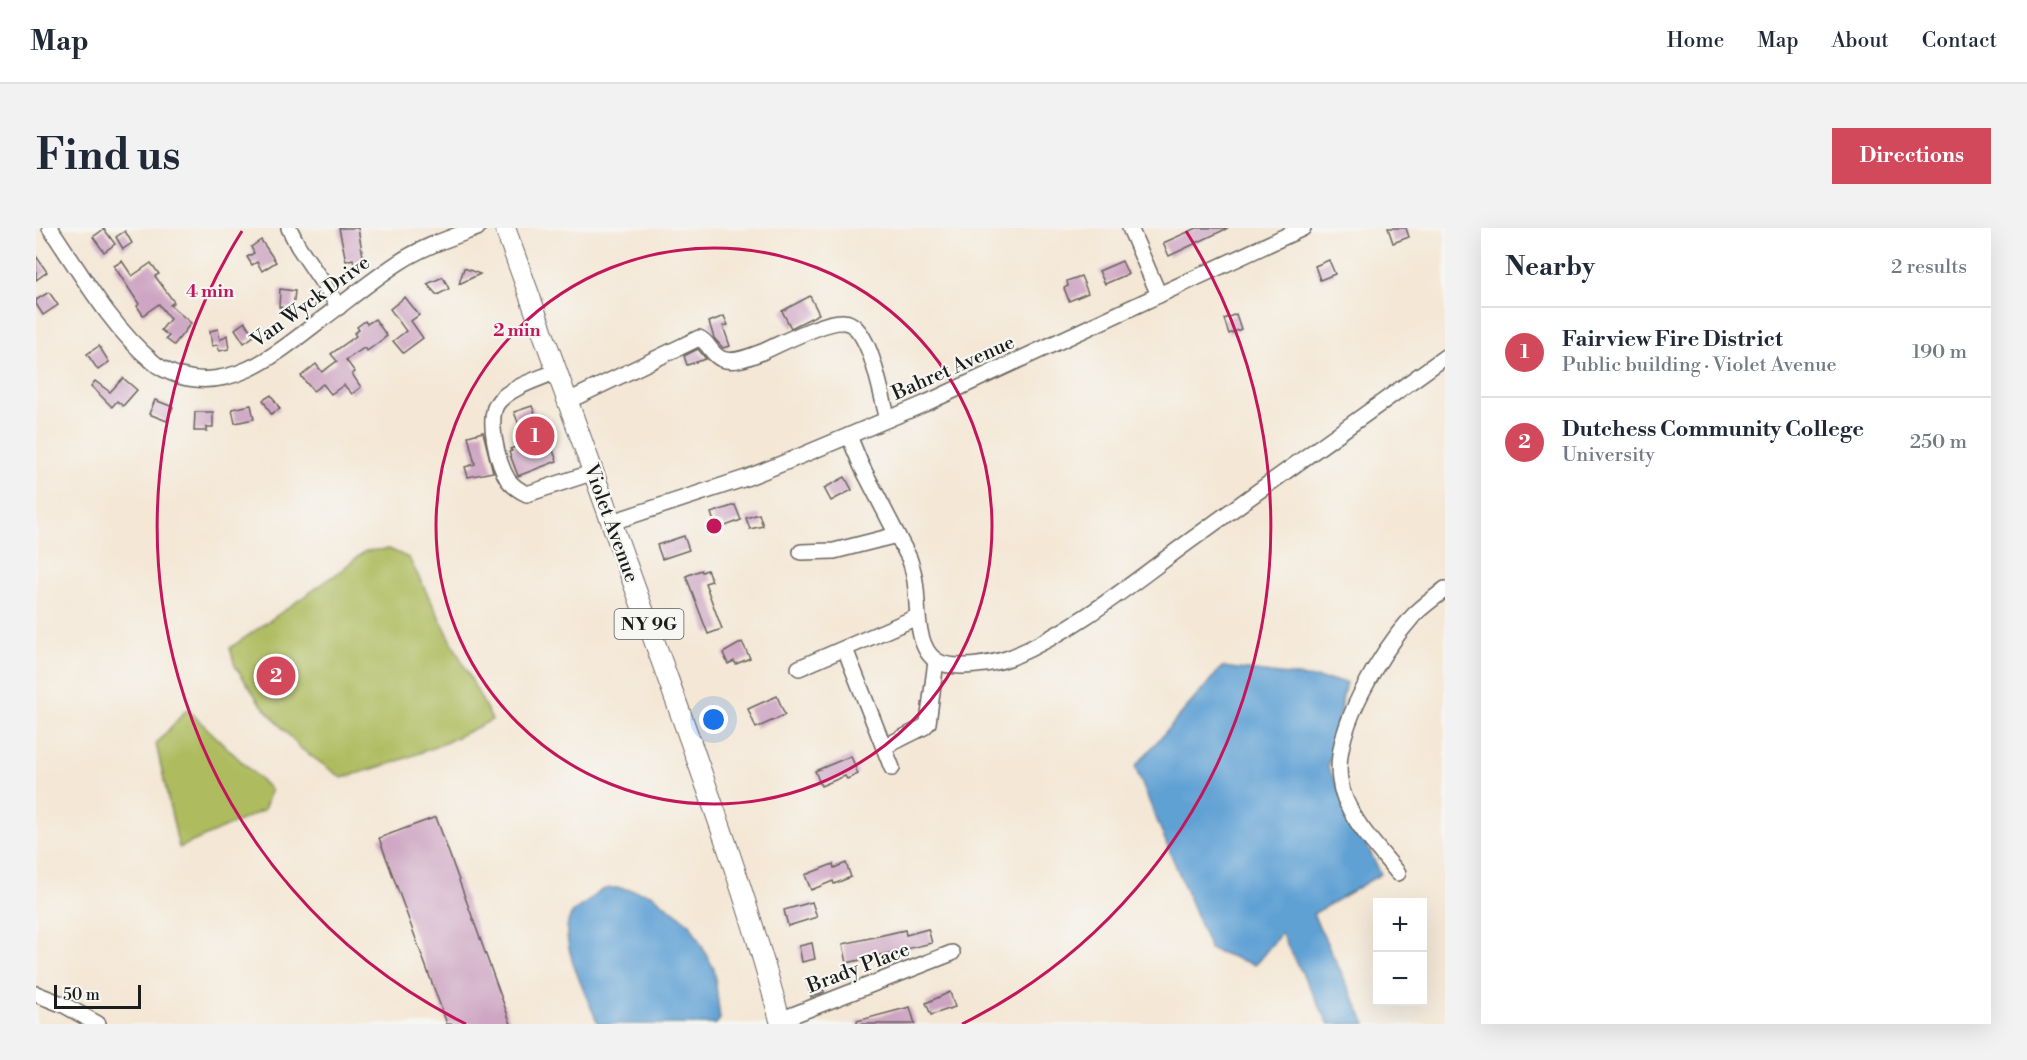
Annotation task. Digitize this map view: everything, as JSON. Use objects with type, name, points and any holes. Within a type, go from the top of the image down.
[{"type":"main road","name":"Violet Avenue","points":[[505,228],[736,872],[781,1022]]},
{"type":"street","name":"Van Wyck Drive","points":[[50,228],[116,323],[152,362],[173,374],[193,380],[218,380],[242,372],[268,359],[399,263],[424,248],[477,228]]},
{"type":"street","points":[[289,228],[298,246],[339,307]]},
{"type":"street","points":[[1130,228],[1159,295]]},
{"type":"street","name":"Bahret Avenue","points":[[612,522],[746,478],[849,436],[1303,228]]},
{"type":"street","points":[[568,401],[699,338],[704,340],[713,353],[723,360],[735,361],[826,325],[845,322],[862,334],[888,419]]},
{"type":"street","points":[[936,661],[952,665],[982,665],[1009,658],[1035,646],[1116,596],[1445,357]]},
{"type":"street","points":[[557,371],[514,391],[500,400],[493,410],[494,439],[504,473],[510,483],[527,494],[594,472]]},
{"type":"street","points":[[849,436],[914,573],[917,617],[923,641],[936,661],[928,723],[884,747]]},
{"type":"street","points":[[801,552],[834,551],[897,535]]},
{"type":"street","points":[[1398,873],[1354,818],[1340,781],[1341,747],[1364,685],[1376,665],[1414,615],[1445,589]]},
{"type":"street","points":[[799,668],[917,617]]},
{"type":"street","points":[[845,649],[892,768]]},
{"type":"street","name":"Brady Place","points":[[781,1022],[952,953]]},
{"type":"street","points":[[36,994],[64,1005],[98,1024]]},
{"type":"green space","points":[[389,549],[409,558],[492,720],[443,744],[393,763],[342,778],[300,748],[260,703],[235,666],[230,648],[335,575],[365,551]]},
{"type":"green space","points":[[187,709],[271,790],[264,810],[179,848],[156,744]]},
{"type":"water","points":[[1222,667],[1346,682],[1328,767],[1381,874],[1313,914],[1366,1024],[1329,1024],[1281,933],[1255,965],[1210,949],[1135,767]]},
{"type":"water","points":[[620,888],[651,894],[690,924],[714,969],[720,1019],[716,1024],[598,1024],[571,955],[567,928],[570,917],[577,908],[604,889]]},
{"type":"building","points":[[339,228],[358,228],[364,262],[354,264],[353,259],[346,261]]},
{"type":"building","points":[[1197,228],[1228,228],[1169,256],[1163,243]]},
{"type":"building","points":[[1388,228],[1406,228],[1409,237],[1393,243]]},
{"type":"building","points":[[104,229],[115,244],[104,252],[93,237]]},
{"type":"building","points":[[125,231],[132,243],[123,249],[116,237]]},
{"type":"building","points":[[261,240],[276,262],[262,271],[257,262],[252,265],[247,257],[254,253],[251,247]]},
{"type":"building","points":[[36,256],[47,272],[36,280]]},
{"type":"building","points":[[1329,260],[1335,274],[1320,280],[1315,266]]},
{"type":"building","points":[[122,261],[132,276],[151,263],[159,274],[155,276],[174,302],[170,305],[191,323],[174,345],[166,339],[169,336],[161,330],[170,319],[159,304],[143,315],[137,306],[139,304],[114,266]]},
{"type":"building","points":[[1122,261],[1128,274],[1105,284],[1099,271]]},
{"type":"building","points":[[464,268],[480,274],[459,284]]},
{"type":"building","points":[[1081,276],[1088,293],[1069,301],[1064,288],[1068,286],[1067,281]]},
{"type":"building","points":[[443,277],[449,289],[437,295],[427,284]]},
{"type":"building","points":[[280,289],[295,291],[293,309],[279,307]]},
{"type":"building","points":[[49,292],[58,305],[43,315],[36,300]]},
{"type":"building","points":[[810,296],[819,314],[791,328],[782,311]]},
{"type":"building","points":[[405,297],[419,315],[411,321],[423,338],[403,353],[393,341],[406,331],[390,309]]},
{"type":"building","points":[[1236,314],[1241,329],[1229,334],[1224,319]]},
{"type":"building","points":[[724,316],[728,325],[723,326],[730,346],[723,348],[714,338],[709,322]]},
{"type":"building","points":[[375,319],[387,336],[367,351],[364,348],[346,360],[355,372],[352,374],[361,387],[352,394],[344,385],[331,394],[323,384],[313,391],[301,376],[316,364],[322,372],[337,361],[331,354],[356,336],[354,333],[359,330],[357,327],[365,321],[367,324]]},
{"type":"building","points":[[245,322],[254,336],[244,343],[235,329]]},
{"type":"building","points":[[218,329],[220,340],[227,335],[229,349],[219,351],[218,345],[212,346],[210,331]]},
{"type":"building","points":[[99,346],[109,362],[98,370],[87,354]]},
{"type":"building","points":[[698,349],[706,359],[687,365],[684,356]]},
{"type":"building","points":[[123,378],[137,390],[123,406],[117,401],[112,407],[91,386],[95,381],[110,392]]},
{"type":"building","points":[[271,395],[280,409],[271,414],[263,400]]},
{"type":"building","points":[[155,400],[173,407],[167,421],[149,414]]},
{"type":"building","points":[[251,405],[254,419],[235,423],[232,409]]},
{"type":"building","points":[[532,406],[541,428],[544,427],[557,461],[518,476],[509,452],[512,451],[510,449],[526,443],[514,412]]},
{"type":"building","points":[[195,412],[213,412],[213,427],[207,427],[207,431],[194,431]]},
{"type":"building","points":[[483,432],[493,472],[468,477],[465,467],[475,464],[468,436]]},
{"type":"building","points":[[845,477],[852,490],[831,501],[824,488]]},
{"type":"building","points":[[735,505],[741,520],[723,527],[722,522],[715,525],[711,513]]},
{"type":"building","points":[[759,514],[763,526],[750,529],[746,518]]},
{"type":"building","points":[[684,536],[689,550],[662,559],[657,545]]},
{"type":"building","points":[[701,570],[702,572],[707,570],[712,581],[705,583],[722,629],[708,634],[686,576]]},
{"type":"building","points":[[742,642],[750,658],[736,664],[734,661],[728,664],[723,653]]},
{"type":"building","points":[[777,696],[785,715],[756,728],[748,709]]},
{"type":"building","points":[[851,756],[858,774],[847,779],[845,776],[821,786],[815,771]]},
{"type":"building","points":[[436,817],[511,1024],[447,1024],[379,838]]},
{"type":"building","points":[[846,863],[851,877],[811,890],[805,875],[833,864],[834,868]]},
{"type":"building","points":[[812,902],[817,917],[788,926],[784,910]]},
{"type":"building","points":[[928,929],[932,943],[847,963],[843,944],[905,930],[906,935]]},
{"type":"building","points":[[812,943],[815,959],[802,962],[799,946]]},
{"type":"building","points":[[820,978],[824,992],[811,997],[807,981]]},
{"type":"building","points":[[950,992],[955,1007],[931,1015],[926,1003]]},
{"type":"building","points":[[910,1007],[915,1024],[857,1024],[857,1021]]},
{"type":"place","name":"Fairview Fire District","points":[[535,436]]},
{"type":"place","name":"Dutchess Community College","points":[[276,676]]}]
